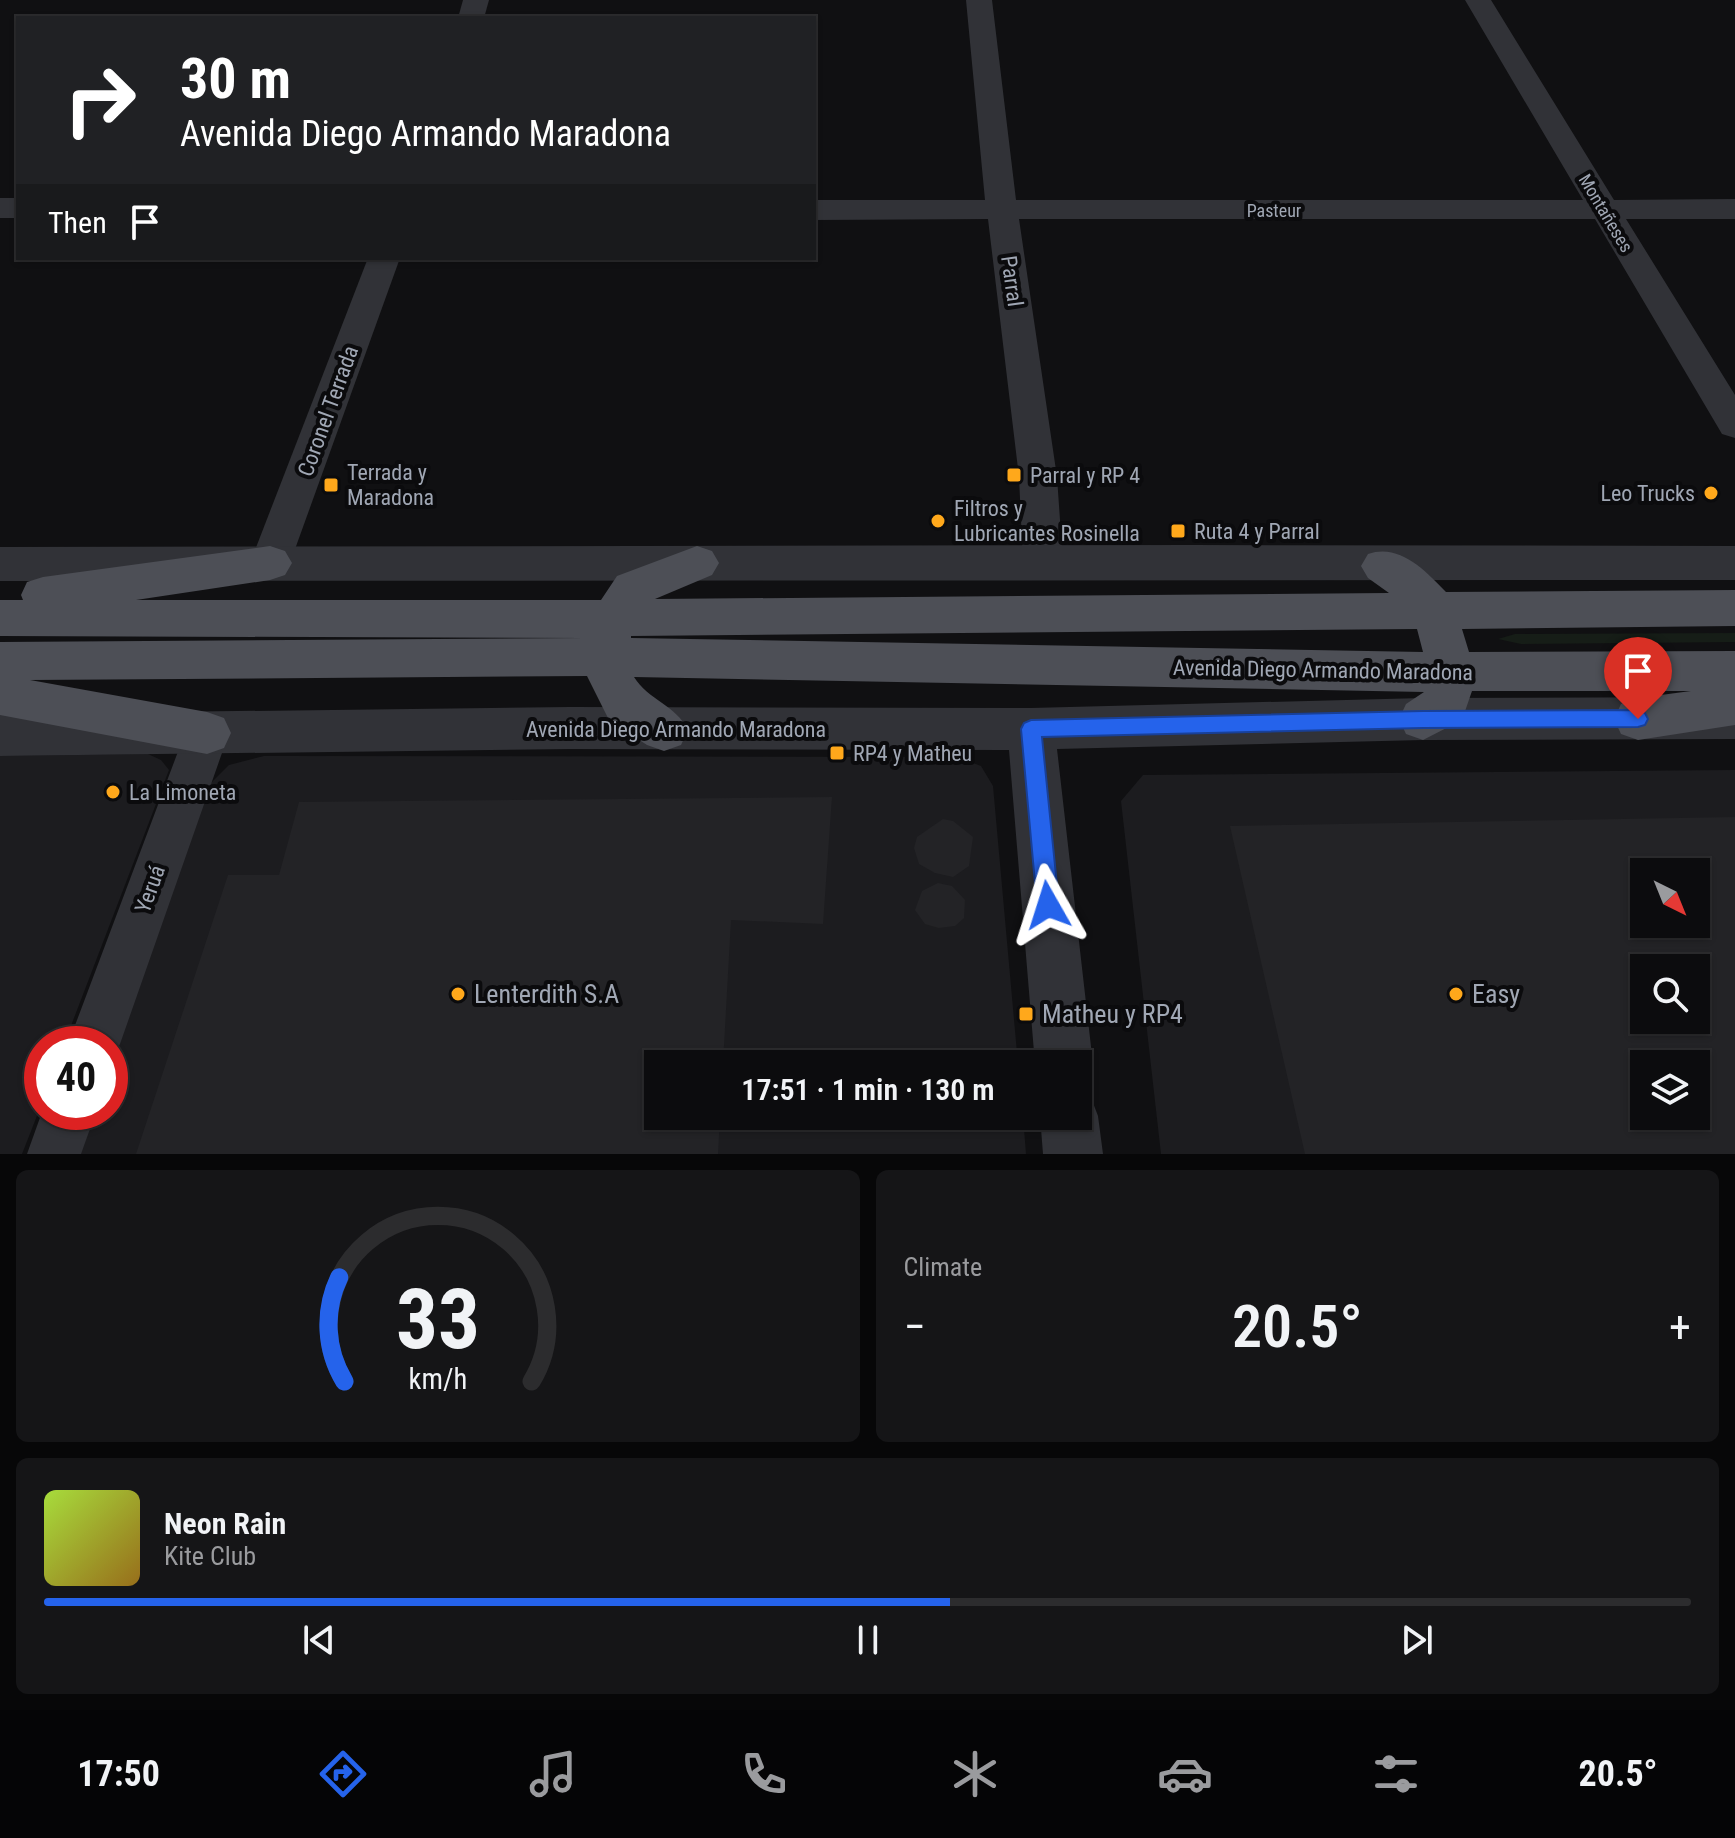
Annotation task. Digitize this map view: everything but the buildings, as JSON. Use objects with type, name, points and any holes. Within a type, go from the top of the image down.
[{"type":"main road","points":[[0,601],[270,563]]},
{"type":"main road","points":[[664,730],[626,706],[613,684],[608,638],[633,589],[697,563]]},
{"type":"main road","points":[[1383,566],[1412,585],[1434,610],[1452,672],[1445,706],[1423,719]]},
{"type":"main road","name":"Avenida Diego Armando Maradona","points":[[0,661],[1434,610],[1735,608]]},
{"type":"main road","name":"Avenida Diego Armando Maradona","points":[[0,618],[608,638],[1452,672],[1735,671]]},
{"type":"main road","points":[[0,695],[207,733]]},
{"type":"main road","points":[[1638,719],[1735,705]]},
{"type":"street","name":"Parral","points":[[979,0],[1002,211],[1038,477],[1043,563]]},
{"type":"street","name":"Montañeses","points":[[1478,0],[1735,425]]},
{"type":"street","name":"Pasteur","points":[[816,210],[1735,209]]},
{"type":"street","name":"Coronel Terrada","points":[[270,563],[383,260]]},
{"type":"street","points":[[0,564],[1043,563],[1383,566],[1529,562],[1735,563]]},
{"type":"street","name":"Avenida Diego Armando Maradona","points":[[0,735],[1031,729],[1423,719],[1735,718]]},
{"type":"street","points":[[1031,729],[1063,1050]]},
{"type":"street","name":"Yeruá","points":[[101,1026],[207,733]]},
{"type":"street","points":[[54,1154],[63,1130]]},
{"type":"street","points":[[1070,1130],[1073,1154]]},
{"type":"shaded area","points":[[1735,633],[1735,642],[1521,644],[1498,639],[1515,634]]},
{"type":"shaded area","points":[[148,754],[161,760],[169,770],[71,1026],[24,1026],[24,1130],[31,1130],[22,1154],[0,1154],[0,756]]},
{"type":"shaded area","name":"Lenterdith S.A","points":[[264,756],[957,757],[981,766],[993,786],[1017,1050],[644,1050],[644,1130],[1024,1130],[1026,1154],[78,1154],[86,1130],[128,1130],[128,1026],[121,1026],[199,795],[229,765]]},
{"type":"shaded area","name":"Easy","points":[[1735,770],[1735,1154],[1161,1154],[1121,801],[1143,775]]},
{"type":"place","name":"Parral y RP 4","points":[[1014,475]]},
{"type":"place","name":"Terrada y Maradona","points":[[331,485]]},
{"type":"place","name":"Leo Trucks","points":[[1711,493]]},
{"type":"place","name":"Filtros y Lubricantes Rosinella","points":[[938,521]]},
{"type":"place","name":"Ruta 4 y Parral","points":[[1178,531]]},
{"type":"place","name":"RP4 y Matheu","points":[[837,753]]},
{"type":"place","name":"La Limoneta","points":[[113,792]]},
{"type":"place","name":"Lenterdith S.A","points":[[458,994]]},
{"type":"place","name":"Easy","points":[[1456,994]]},
{"type":"place","name":"Matheu y RP4","points":[[1026,1014]]},
{"type":"route","points":[[1048,905],[1031,729],[1423,719],[1638,719]]}]
